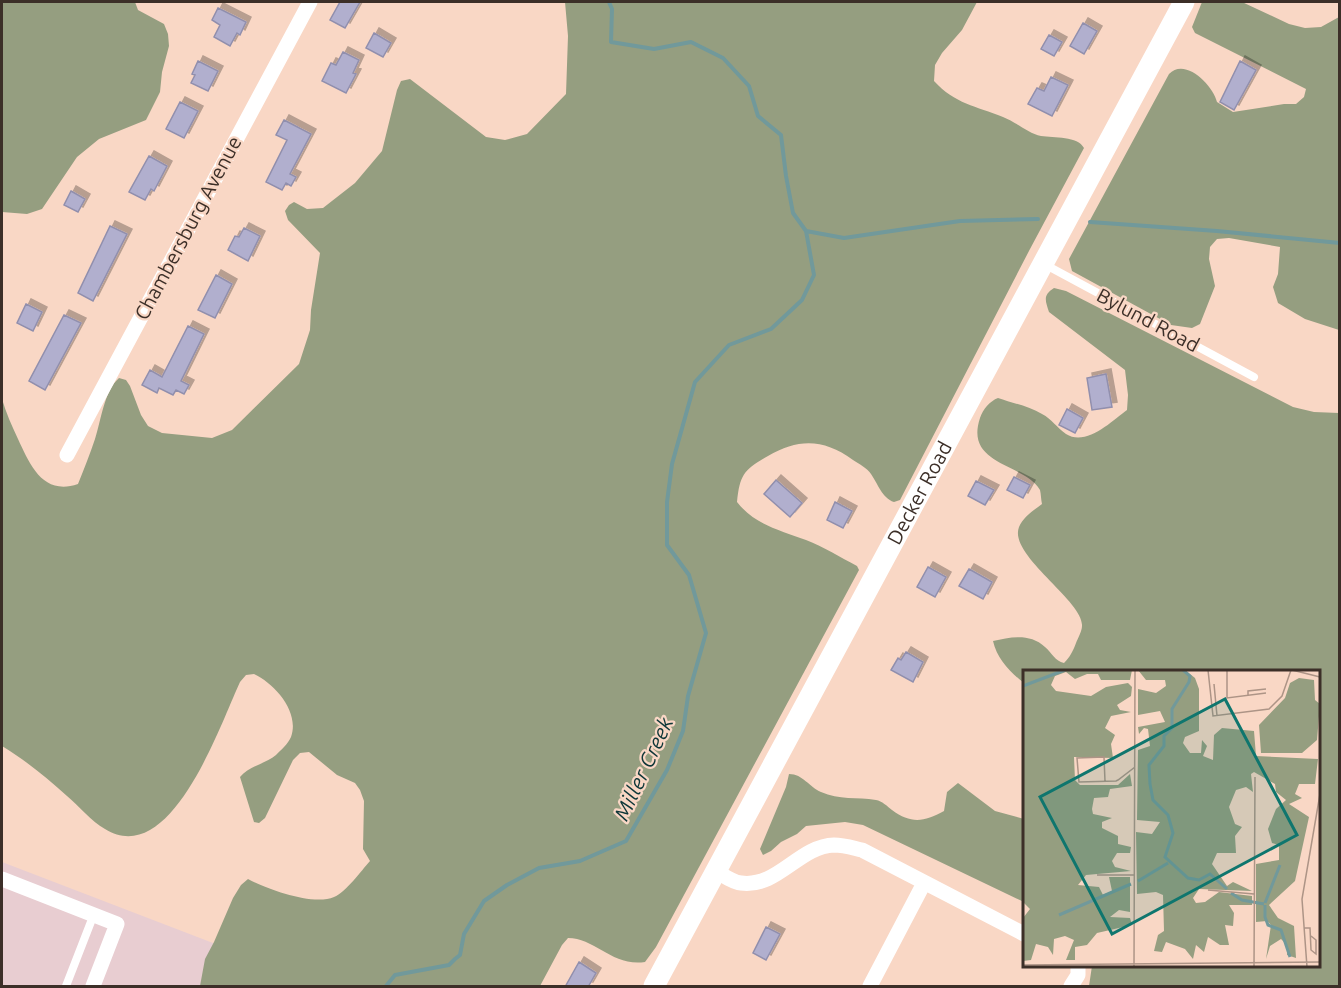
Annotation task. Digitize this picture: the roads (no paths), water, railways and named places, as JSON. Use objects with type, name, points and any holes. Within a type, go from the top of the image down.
[{"type":"street","name":"Chambersburg Avenue","points":[[67,455],[310,2]]},
{"type":"street","name":"Decker Road","points":[[654,987],[1184,2]]},
{"type":"street","points":[[716,871],[739,883],[749,883],[774,876],[806,854],[820,848],[840,845],[862,850],[1023,933]]},
{"type":"street","points":[[2,879],[117,924],[93,987]]},
{"type":"street","points":[[870,987],[924,883]]},
{"type":"street","points":[[1071,987],[1078,975],[1078,967]]},
{"type":"lane","name":"Bylund Road","points":[[1042,264],[1254,377]]},
{"type":"lane","points":[[66,987],[94,914]]},
{"type":"waterway","name":"Miller Creek","points":[[386,986],[395,975],[449,965],[460,955],[464,934],[484,901],[507,885],[539,868],[580,861],[626,841],[667,770],[683,731],[688,696],[706,633],[689,575],[667,545],[667,502],[672,464],[695,382],[729,345],[771,329],[802,300],[814,275],[806,231],[793,213],[781,135],[758,116],[749,86],[723,58],[691,42],[654,49],[611,42],[612,9],[609,2]]},
{"type":"waterway","points":[[806,231],[844,238],[960,221],[1038,219]]},
{"type":"waterway","points":[[1090,222],[1340,243]]}]
